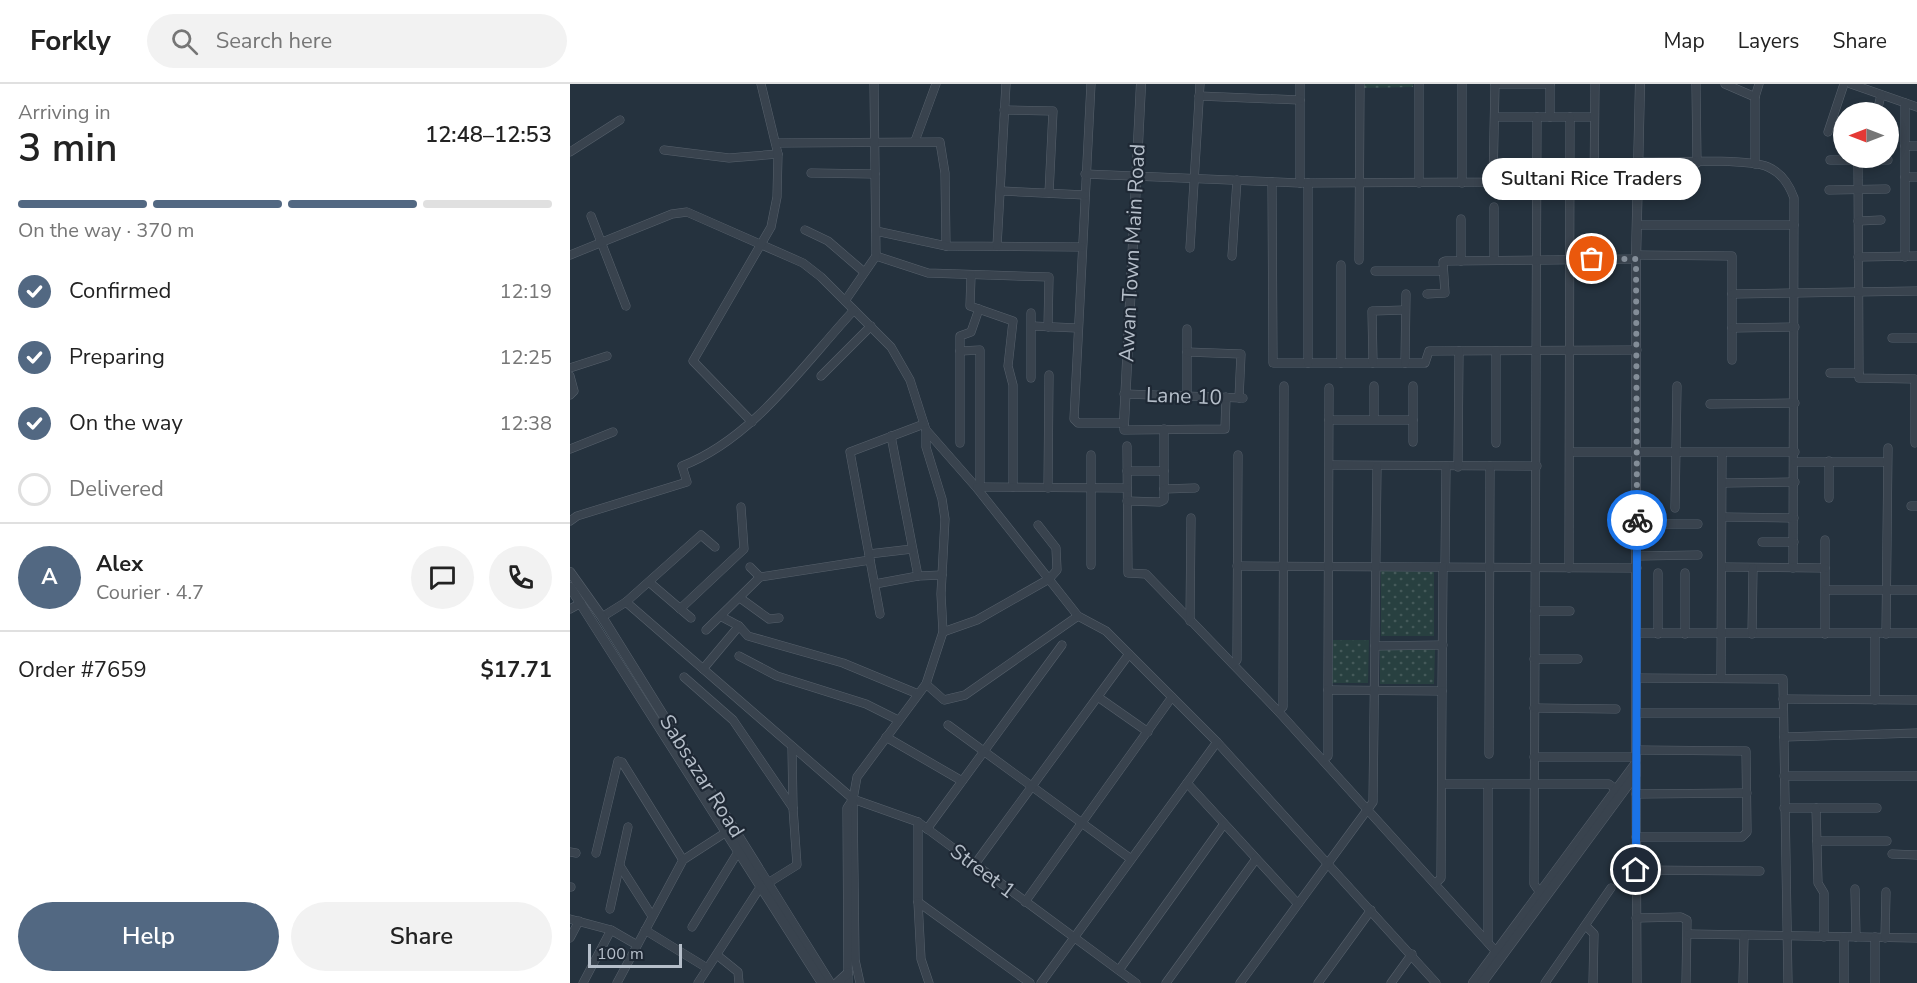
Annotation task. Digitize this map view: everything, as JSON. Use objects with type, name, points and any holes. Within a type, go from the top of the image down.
[{"type":"street","points":[[752,422],[693,361],[771,227],[777,197],[778,154],[761,84]]},
{"type":"street","points":[[845,301],[876,256],[874,84]]},
{"type":"street","points":[[915,141],[936,84]]},
{"type":"street","points":[[997,246],[1005,84]]},
{"type":"street","points":[[1091,84],[1077,327],[1076,422],[1124,423],[1124,430],[1225,429],[1226,397]]},
{"type":"street","name":"Awan Town Main Road","points":[[1124,423],[1141,84]]},
{"type":"street","points":[[1190,248],[1200,84]]},
{"type":"street","points":[[1300,84],[1308,363]]},
{"type":"street","points":[[1359,260],[1360,84]]},
{"type":"street","points":[[1419,84],[1419,183]]},
{"type":"street","points":[[1462,84],[1462,183]]},
{"type":"street","points":[[1085,174],[1304,183],[1493,182],[1495,84],[1550,84],[1550,117]]},
{"type":"street","points":[[1594,84],[1594,189]]},
{"type":"street","points":[[1637,983],[1636,257],[1640,84]]},
{"type":"street","points":[[1696,84],[1697,163]]},
{"type":"street","points":[[1755,164],[1755,97],[1759,84]]},
{"type":"street","points":[[1828,132],[1844,84]]},
{"type":"street","points":[[1851,84],[1917,107]]},
{"type":"street","points":[[1727,85],[1755,97]]},
{"type":"street","points":[[1879,102],[1881,95]]},
{"type":"street","points":[[1199,96],[1300,100]]},
{"type":"street","points":[[1905,103],[1905,257]]},
{"type":"street","points":[[1004,110],[1053,111],[1049,193]]},
{"type":"street","points":[[1495,117],[1594,117]]},
{"type":"street","points":[[1537,117],[1537,466],[1533,784],[1534,884],[1542,896]]},
{"type":"street","points":[[1569,117],[1571,452],[1569,568]]},
{"type":"street","points":[[570,152],[620,120]]},
{"type":"street","points":[[776,143],[938,141],[941,144],[945,173],[946,246]]},
{"type":"street","points":[[1905,146],[1917,146]]},
{"type":"street","points":[[664,150],[729,158],[778,154]]},
{"type":"street","points":[[1639,162],[1755,164],[1770,167],[1787,181],[1794,198],[1794,568]]},
{"type":"street","points":[[1858,168],[1859,378],[1915,379],[1915,443]]},
{"type":"street","points":[[811,173],[875,174]]},
{"type":"street","points":[[1905,177],[1917,177]]},
{"type":"street","points":[[1232,256],[1238,180]]},
{"type":"street","points":[[1272,182],[1272,360],[1277,365],[1427,363],[1430,351],[1637,350]]},
{"type":"street","points":[[1829,190],[1886,189]]},
{"type":"street","points":[[1000,191],[1085,195]]},
{"type":"street","points":[[1494,207],[1494,260]]},
{"type":"street","points":[[570,255],[672,214],[687,212],[803,263],[891,347],[910,380],[925,427],[926,447],[942,499],[945,519],[942,575],[943,632],[927,684],[857,777],[853,799],[855,960],[860,983]]},
{"type":"street","points":[[591,216],[627,306]]},
{"type":"street","points":[[1461,219],[1461,261]]},
{"type":"street","points":[[1858,221],[1881,220]]},
{"type":"street","points":[[1637,225],[1794,225]]},
{"type":"street","points":[[805,230],[828,241],[864,272]]},
{"type":"street","points":[[876,231],[946,246],[1081,247]]},
{"type":"street","points":[[1427,294],[1444,294],[1444,261],[1731,255],[1733,258],[1732,360]]},
{"type":"street","points":[[876,256],[928,273],[1049,277],[1048,327]]},
{"type":"street","points":[[1858,257],[1917,256]]},
{"type":"street","points":[[1341,265],[1341,363]]},
{"type":"street","points":[[1376,271],[1443,271]]},
{"type":"street","points":[[971,276],[970,306],[1013,321],[1008,366],[1014,385],[1013,487]]},
{"type":"street","points":[[1732,294],[1917,291]]},
{"type":"street","points":[[1405,363],[1406,294]]},
{"type":"street","points":[[960,443],[960,336],[970,332],[980,309]]},
{"type":"street","points":[[570,521],[578,516],[687,482],[682,466],[705,457],[752,422],[854,310]]},
{"type":"street","points":[[1373,363],[1372,311],[1405,310]]},
{"type":"street","points":[[1031,313],[1031,378]]},
{"type":"street","points":[[821,376],[871,326]]},
{"type":"street","points":[[1032,326],[1077,327]]},
{"type":"street","points":[[1732,328],[1795,327]]},
{"type":"street","points":[[1187,329],[1187,395]]},
{"type":"street","points":[[1892,338],[1917,338]]},
{"type":"street","points":[[960,351],[980,350],[978,487]]},
{"type":"street","points":[[1458,467],[1459,351]]},
{"type":"street","points":[[1496,351],[1496,443]]},
{"type":"street","name":"Lane 10","points":[[1124,394],[1241,398],[1241,354],[1187,352]]},
{"type":"street","points":[[570,368],[608,356]]},
{"type":"street","points":[[1830,373],[1859,373]]},
{"type":"street","points":[[1048,488],[1049,375]]},
{"type":"street","points":[[570,376],[574,391],[570,395]]},
{"type":"street","points":[[1278,711],[1283,707],[1284,386]]},
{"type":"street","points":[[1374,386],[1374,419]]},
{"type":"street","points":[[1413,386],[1413,442]]},
{"type":"street","points":[[1675,508],[1677,386]]},
{"type":"street","points":[[1323,760],[1328,756],[1329,388]]},
{"type":"street","points":[[1710,404],[1795,404]]},
{"type":"street","points":[[1329,420],[1413,420]]},
{"type":"street","points":[[880,614],[850,452],[891,436],[925,427]]},
{"type":"street","points":[[925,427],[978,487],[1078,615],[1106,631],[1217,742],[1436,983]]},
{"type":"street","points":[[1127,501],[1160,502],[1164,500],[1164,429]]},
{"type":"street","points":[[570,449],[613,432]]},
{"type":"street","points":[[891,436],[918,576]]},
{"type":"street","points":[[1127,446],[1128,573],[1146,574],[1149,577],[1278,711],[1499,954]]},
{"type":"street","points":[[1886,634],[1888,448]]},
{"type":"street","points":[[1571,452],[1795,452]]},
{"type":"street","points":[[1721,678],[1722,453]]},
{"type":"street","points":[[1091,455],[1091,565]]},
{"type":"street","points":[[1233,664],[1237,660],[1238,455]]},
{"type":"street","points":[[1829,461],[1829,498]]},
{"type":"street","points":[[1795,462],[1887,462]]},
{"type":"street","points":[[1330,465],[1537,466]]},
{"type":"street","points":[[1436,883],[1441,878],[1446,466]]},
{"type":"street","points":[[1489,754],[1490,466]]},
{"type":"street","points":[[1240,983],[1368,810],[1374,797],[1377,467]]},
{"type":"street","points":[[1127,471],[1164,471]]},
{"type":"street","points":[[1723,483],[1795,482]]},
{"type":"street","points":[[978,487],[1127,488]]},
{"type":"street","points":[[1164,489],[1195,488]]},
{"type":"street","points":[[680,609],[744,549],[741,507]]},
{"type":"street","points":[[1723,517],[1794,518]]},
{"type":"street","points":[[1190,621],[1191,518]]},
{"type":"street","points":[[1637,524],[1698,524]]},
{"type":"street","points":[[943,632],[977,620],[1049,579],[1057,570],[1056,548],[1038,525]]},
{"type":"street","points":[[602,616],[626,602],[700,535],[715,546]]},
{"type":"street","points":[[1825,540],[1826,634]]},
{"type":"street","points":[[1762,542],[1794,542]]},
{"type":"street","points":[[706,630],[722,617],[760,577],[912,549]]},
{"type":"street","points":[[1637,556],[1698,555]]},
{"type":"street","points":[[1237,566],[1637,568]]},
{"type":"street","points":[[750,567],[760,577]]},
{"type":"street","points":[[1723,567],[1825,568]]},
{"type":"street","points":[[1752,634],[1753,568]]},
{"type":"street","name":"Sabsazar Road","points":[[570,572],[602,616],[709,798]]},
{"type":"street","points":[[1658,573],[1658,634]]},
{"type":"street","points":[[1685,573],[1685,634]]},
{"type":"street","points":[[875,584],[918,576],[942,575]]},
{"type":"street","points":[[649,582],[691,618]]},
{"type":"street","points":[[570,587],[730,830],[738,852],[765,884],[822,983]]},
{"type":"street","points":[[1826,590],[1917,590]]},
{"type":"street","points":[[740,598],[769,619],[779,618]]},
{"type":"street","name":"Street 1","points":[[626,602],[853,799],[918,822],[1136,983]]},
{"type":"street","points":[[570,609],[581,603]]},
{"type":"street","points":[[1535,611],[1570,611]]},
{"type":"street","points":[[927,684],[944,700],[965,695],[1078,615]]},
{"type":"street","points":[[722,617],[739,626],[748,636],[843,663],[918,694]]},
{"type":"street","points":[[703,669],[739,626]]},
{"type":"street","points":[[1637,633],[1917,633]]},
{"type":"street","points":[[1875,634],[1875,700]]},
{"type":"street","points":[[927,829],[1062,645]]},
{"type":"street","points":[[1375,645],[1443,645]]},
{"type":"street","points":[[975,864],[1129,654]]},
{"type":"street","points":[[739,656],[777,676],[866,704],[898,720]]},
{"type":"street","points":[[1534,659],[1578,659]]},
{"type":"street","points":[[684,677],[733,720],[793,808]]},
{"type":"street","points":[[1636,678],[1781,678],[1784,681],[1788,983]]},
{"type":"street","points":[[1328,690],[1442,690]]},
{"type":"street","points":[[1098,697],[1148,732]]},
{"type":"street","points":[[1025,902],[1172,697]]},
{"type":"street","points":[[1783,699],[1917,700]]},
{"type":"street","points":[[1534,708],[1616,709]]},
{"type":"street","points":[[1636,713],[1783,713]]},
{"type":"street","points":[[948,725],[1131,859]]},
{"type":"street","points":[[1784,737],[1917,733]]},
{"type":"street","points":[[886,737],[962,781]]},
{"type":"street","points":[[1041,983],[1217,742]]},
{"type":"street","points":[[698,983],[765,884],[797,865],[792,747]]},
{"type":"street","points":[[1534,757],[1636,757],[1746,751],[1745,837],[1636,837]]},
{"type":"street","points":[[1619,791],[1636,757]]},
{"type":"street","points":[[596,853],[618,761],[622,762],[683,860]]},
{"type":"street","points":[[1473,983],[1499,954],[1619,791],[1636,774]]},
{"type":"street","points":[[1784,776],[1917,776]]},
{"type":"street","points":[[1187,783],[1298,904]]},
{"type":"street","points":[[1442,784],[1609,784],[1619,791]]},
{"type":"street","points":[[1488,785],[1488,941]]},
{"type":"street","points":[[1636,794],[1747,793]]},
{"type":"street","points":[[837,983],[848,978],[847,808],[853,799]]},
{"type":"street","points":[[1784,808],[1877,808]]},
{"type":"street","points":[[1816,808],[1818,883],[1824,892],[1824,937]]},
{"type":"street","points":[[918,822],[921,959],[929,983]]},
{"type":"street","points":[[1119,970],[1224,824]]},
{"type":"street","points":[[610,909],[628,827]]},
{"type":"street","points":[[617,983],[683,860],[730,830]]},
{"type":"street","name":"Sabsazar Road","points":[[730,830],[830,983]]},
{"type":"street","points":[[1817,841],[1887,841]]},
{"type":"street","points":[[692,927],[738,852]]},
{"type":"street","points":[[1892,854],[1917,855]]},
{"type":"street","points":[[1166,983],[1256,859]]},
{"type":"street","points":[[620,866],[652,916]]},
{"type":"street","points":[[1636,870],[1760,871]]},
{"type":"street","points":[[1545,983],[1611,888]]},
{"type":"street","points":[[1855,890],[1856,937]]},
{"type":"street","points":[[1885,938],[1886,892]]},
{"type":"street","points":[[918,902],[1030,983]]},
{"type":"street","points":[[1318,983],[1371,910]]},
{"type":"street","points":[[1636,918],[1685,918],[1688,933],[1686,983]]},
{"type":"street","points":[[570,919],[611,930],[637,945]]},
{"type":"street","points":[[570,938],[579,921]]},
{"type":"street","points":[[1586,926],[1593,932],[1593,983]]},
{"type":"street","points":[[583,983],[611,930]]},
{"type":"street","points":[[645,930],[707,970]]},
{"type":"street","points":[[1688,933],[1786,937],[1917,938]]},
{"type":"street","points":[[1743,983],[1744,936]]},
{"type":"street","points":[[1844,937],[1844,983]]},
{"type":"street","points":[[1875,937],[1875,983]]},
{"type":"street","points":[[1391,983],[1412,954]]},
{"type":"street","points":[[1482,983],[1499,954]]},
{"type":"street","points":[[717,955],[738,972],[739,983]]},
{"type":"street","points":[[706,983],[707,970]]},
{"type":"green space","points":[[1363,84],[1413,84],[1413,87],[1363,88]]},
{"type":"green space","points":[[1381,571],[1434,572],[1434,636],[1381,636]]},
{"type":"green space","points":[[1333,640],[1369,640],[1368,683],[1332,683]]},
{"type":"green space","points":[[1380,647],[1435,648],[1434,684],[1380,684]]},
{"type":"way so far","points":[[1592,259],[1636,259],[1637,520]]},
{"type":"place","name":"Sultani Rice Traders","points":[[1592,259]]},
{"type":"route","points":[[1636,870],[1637,520]]}]
